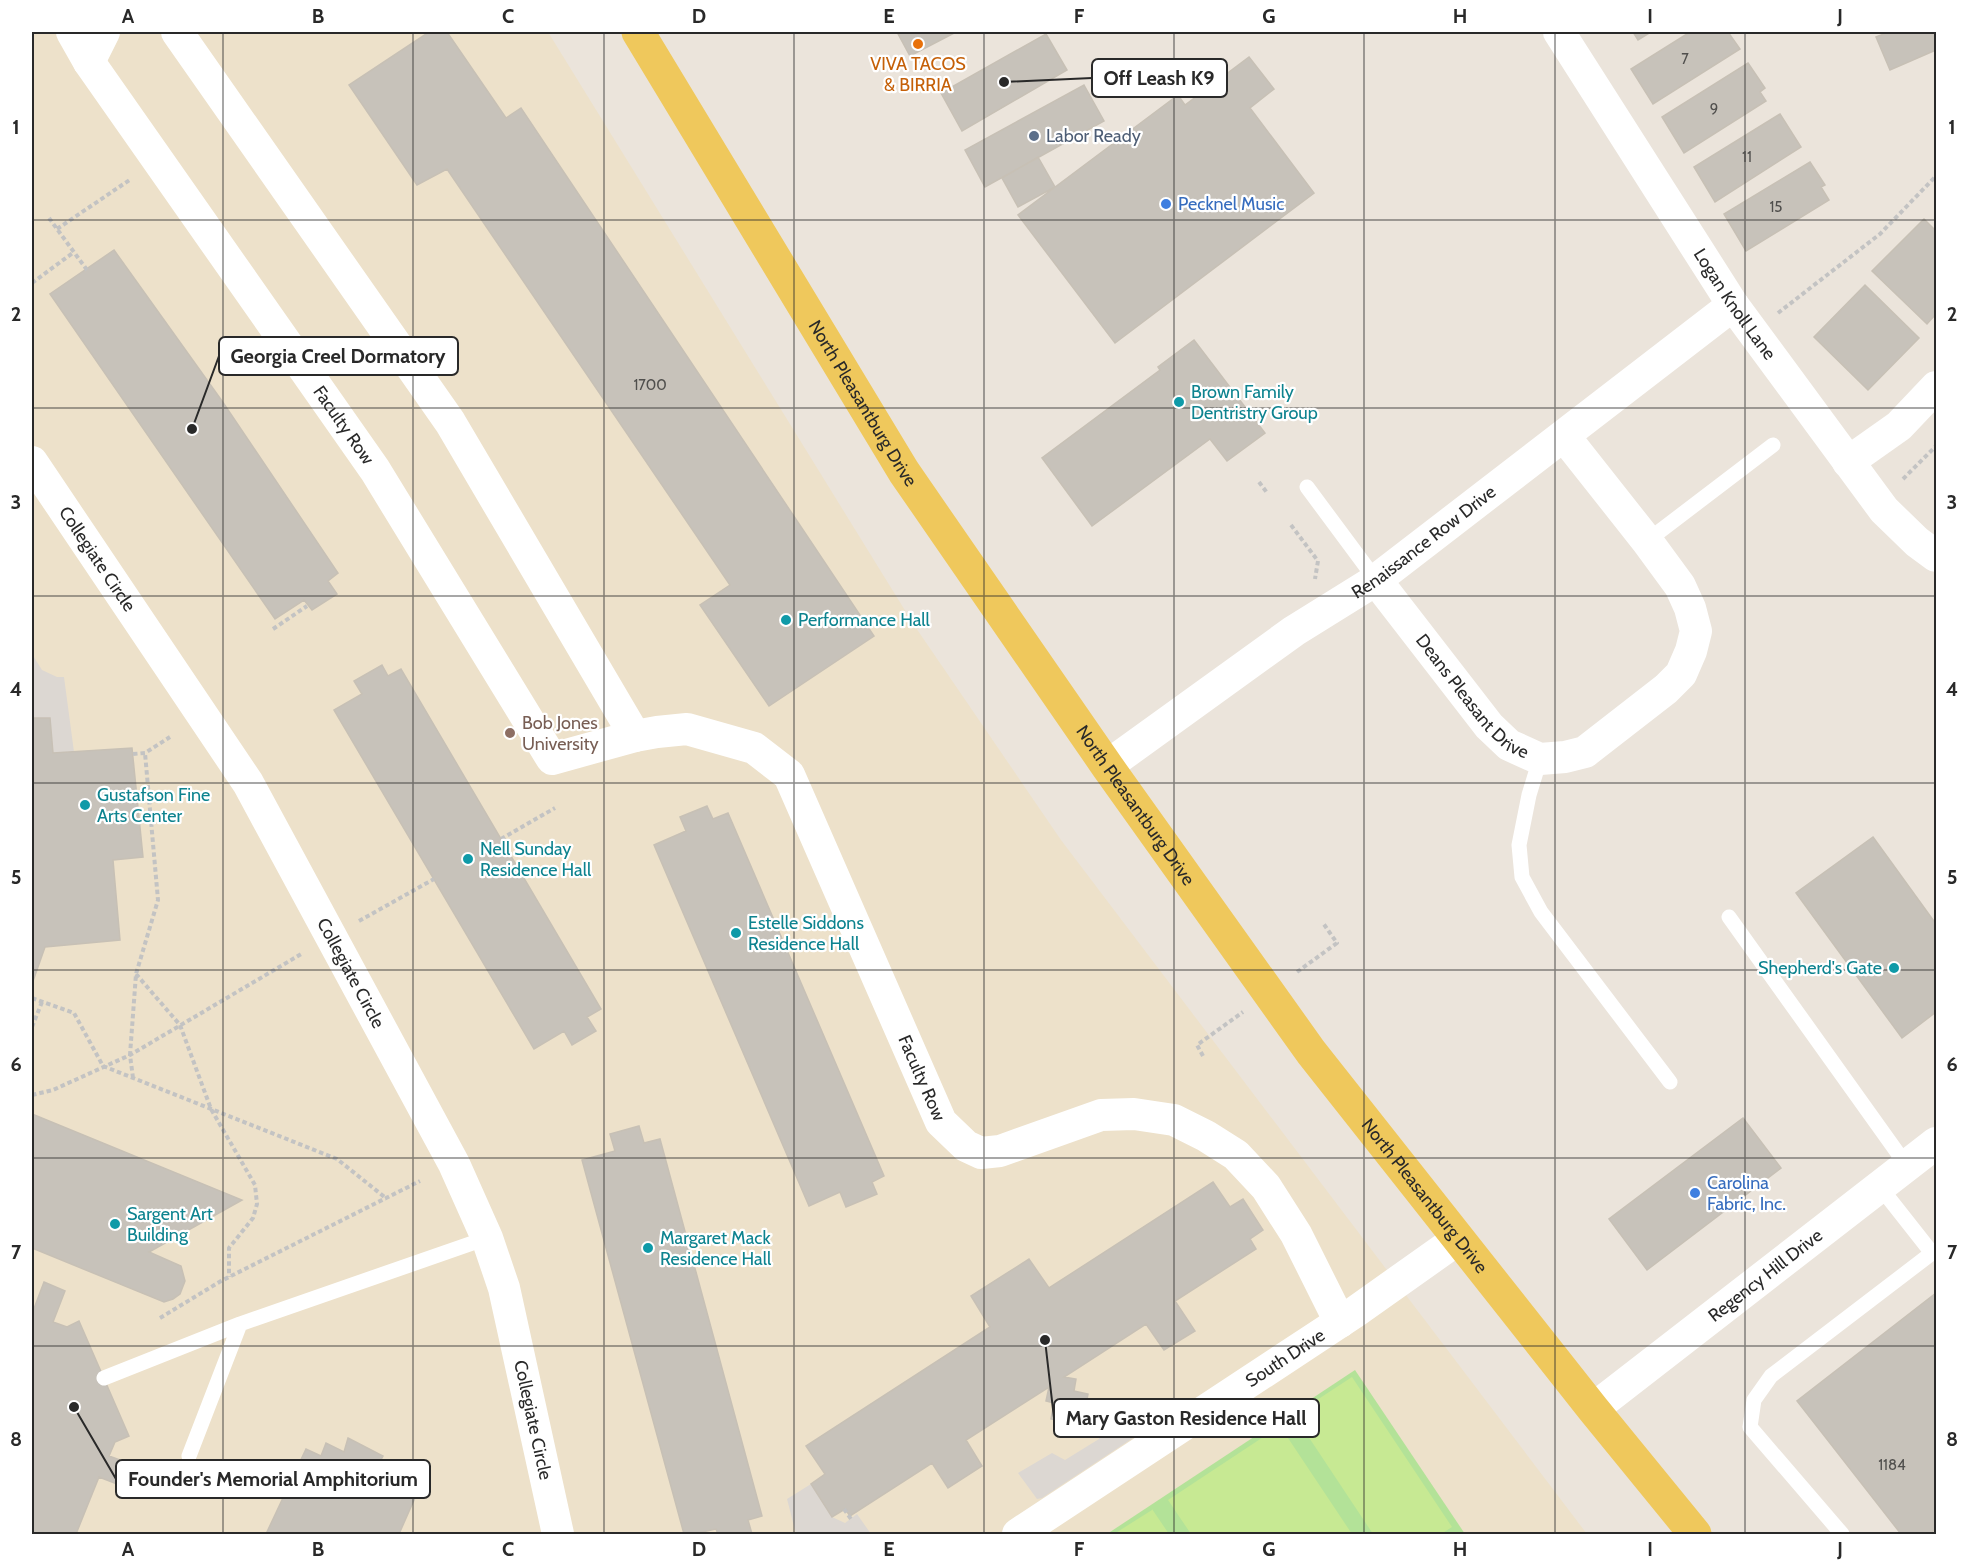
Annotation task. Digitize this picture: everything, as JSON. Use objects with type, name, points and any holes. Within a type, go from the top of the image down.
[{"type":"main road","name":"North Pleasantburg Drive","points":[[638,32],[904,472],[1107,766],[1311,1052],[1695,1534]]},
{"type":"street","points":[[72,32],[89,62]]},
{"type":"street","points":[[89,62],[104,32]]},
{"type":"street","points":[[177,32],[450,422],[635,736]]},
{"type":"street","name":"Logan Knoll Lane","points":[[1559,32],[1732,305],[1884,510],[1917,542],[1936,555]]},
{"type":"street","name":"Faculty Row","points":[[89,62],[375,470],[552,759],[635,736],[687,729],[754,748],[789,775],[941,1122],[966,1146],[981,1153],[1000,1151],[1101,1115],[1134,1114],[1174,1120],[1206,1136],[1236,1155],[1266,1187],[1296,1234],[1340,1322]]},
{"type":"street","name":"Renaissance Row Drive","points":[[1107,766],[1294,631],[1376,580],[1732,305]]},
{"type":"street","points":[[1848,462],[1899,426],[1936,387]]},
{"type":"street","name":"Deans Pleasant Drive","points":[[1376,580],[1489,726],[1509,745],[1540,759],[1565,757],[1585,752],[1666,689],[1681,674],[1691,651],[1696,631],[1690,608],[1680,586],[1564,436]]},
{"type":"street","name":"Collegiate Circle","points":[[32,462],[248,783],[454,1164],[487,1238],[504,1288],[558,1534]]},
{"type":"street","name":"Regency Hill Drive","points":[[1593,1408],[1936,1143]]},
{"type":"street","name":"South Drive","points":[[1018,1534],[1340,1322],[1458,1239]]},
{"type":"lane","points":[[1647,541],[1773,445]]},
{"type":"lane","points":[[1307,487],[1376,580]]},
{"type":"lane","points":[[1540,759],[1529,795],[1519,844],[1522,877],[1541,912],[1670,1082]]},
{"type":"lane","points":[[1729,917],[1906,1166]]},
{"type":"lane","points":[[1842,1534],[1750,1427],[1754,1400],[1771,1376],[1932,1253],[1880,1187]]},
{"type":"lane","points":[[104,1378],[240,1324],[487,1238]]},
{"type":"lane","points":[[189,1456],[240,1324]]},
{"type":"path","points":[[1770,319],[1880,234],[1936,176]]},
{"type":"path","points":[[57,229],[132,178]]},
{"type":"path","points":[[50,218],[87,270]]},
{"type":"path","points":[[32,282],[74,252]]},
{"type":"path","points":[[1902,480],[1936,446]]},
{"type":"path","points":[[1259,482],[1268,494]]},
{"type":"path","points":[[1291,525],[1318,561],[1315,580]]},
{"type":"path","points":[[273,629],[307,606]]},
{"type":"path","points":[[133,754],[145,753],[170,737]]},
{"type":"path","points":[[133,1078],[130,1055],[136,974],[158,900],[145,753]]},
{"type":"path","points":[[501,840],[555,808]]},
{"type":"path","points":[[32,1095],[53,1090],[130,1055],[434,879]]},
{"type":"path","points":[[1323,923],[1337,943]]},
{"type":"path","points":[[136,974],[180,1025],[211,1109],[255,1185],[257,1204],[253,1218],[229,1248],[229,1277]]},
{"type":"path","points":[[32,998],[74,1013],[103,1066],[337,1159],[387,1199]]},
{"type":"path","points":[[32,1028],[42,1002]]},
{"type":"path","points":[[1197,1045],[1203,1056]]},
{"type":"path","points":[[160,1318],[229,1277],[420,1181]]},
{"type":"path","points":[[844,1509],[851,1519]]},
{"type":"shaded area","name":"Bob Jones University","points":[[32,32],[548,32],[914,625],[1061,840],[1587,1534],[32,1534]]},
{"type":"shaded area","points":[[32,654],[42,670],[57,677],[64,677],[74,752],[53,753],[50,718],[32,718]]},
{"type":"shaded area","points":[[1118,1407],[1134,1431],[1133,1438],[1042,1498],[1037,1499],[1018,1473],[1052,1453],[1065,1460],[1099,1439],[1102,1417]]},
{"type":"shaded area","points":[[811,1484],[832,1517],[845,1523],[857,1514],[871,1534],[796,1534],[787,1499]]},
{"type":"green space","points":[[1355,1370],[1465,1534],[1107,1534]]},
{"type":"green space","points":[[1352,1377],[1452,1527],[1441,1534],[1373,1534],[1294,1415]]},
{"type":"green space","points":[[1280,1426],[1352,1534],[1191,1534],[1168,1500]]},
{"type":"green space","points":[[1152,1510],[1169,1534],[1114,1534]]},
{"type":"building","points":[[429,32],[447,32],[506,118],[521,108],[874,636],[769,706],[700,605],[730,585],[447,169],[417,185],[349,85]]},
{"type":"building","name":"VIVA TACOS & BIRRIA","points":[[897,32],[956,32],[910,56]]},
{"type":"building","points":[[1633,32],[1651,32],[1638,40]]},
{"type":"building","points":[[1690,32],[1728,32],[1740,49],[1653,104],[1631,69]]},
{"type":"building","points":[[1889,32],[1936,32],[1936,50],[1890,70],[1876,37]]},
{"type":"building","points":[[1046,34],[1067,70],[962,131],[941,93]]},
{"type":"building","name":"Pecknel Music","points":[[1249,57],[1274,89],[1250,108],[1314,193],[1115,343],[1018,215],[1178,95],[1185,105]]},
{"type":"building","points":[[1748,63],[1765,88],[1760,92],[1766,101],[1684,153],[1662,117]]},
{"type":"building","name":"Labor Ready","points":[[1084,85],[1104,121],[985,187],[965,150]]},
{"type":"building","points":[[1780,114],[1801,147],[1715,202],[1694,167]]},
{"type":"building","points":[[1038,157],[1055,187],[1018,207],[1002,178]]},
{"type":"building","points":[[1810,162],[1825,185],[1821,187],[1829,200],[1746,251],[1724,214]]},
{"type":"building","points":[[1924,219],[1936,231],[1936,314],[1927,324],[1872,271]]},
{"type":"building","points":[[114,250],[222,401],[338,573],[328,581],[337,594],[312,610],[304,600],[275,619],[50,294]]},
{"type":"building","points":[[1865,285],[1919,338],[1868,390],[1814,337]]},
{"type":"building","name":"Brown Family Dentristry Group","points":[[1194,340],[1265,433],[1227,461],[1210,439],[1092,526],[1042,458],[1160,370],[1158,367]]},
{"type":"building","name":"Nell Sunday Residence Hall","points":[[382,665],[388,676],[401,669],[601,1009],[587,1017],[596,1031],[572,1045],[564,1031],[534,1049],[334,710],[362,694],[354,681]]},
{"type":"building","name":"Gustafson Fine Arts Center","points":[[32,718],[50,718],[53,753],[132,748],[143,857],[113,860],[120,940],[45,947],[32,984]]},
{"type":"building","name":"Estelle Siddons Residence Hall","points":[[707,806],[713,819],[728,813],[884,1176],[872,1182],[877,1194],[846,1207],[840,1192],[809,1206],[654,845],[686,831],[680,817]]},
{"type":"building","name":"Shepherd's Gate","points":[[1873,837],[1936,924],[1936,1012],[1902,1038],[1796,893]]},
{"type":"building","name":"Sargent Art Building","points":[[32,1114],[242,1200],[149,1252],[181,1266],[185,1281],[180,1294],[164,1302],[32,1248]]},
{"type":"building","name":"Carolina Fabric, Inc.","points":[[1743,1118],[1781,1168],[1647,1270],[1609,1219]]},
{"type":"building","name":"Margaret Mack Residence Hall","points":[[639,1126],[644,1143],[660,1139],[762,1516],[748,1520],[752,1534],[718,1534],[716,1529],[684,1534],[582,1160],[615,1151],[610,1134]]},
{"type":"building","points":[[1213,1182],[1230,1207],[1243,1199],[1263,1230],[1250,1239],[1256,1249],[1175,1301],[1195,1331],[1164,1350],[1146,1324],[1064,1377],[1076,1379],[1074,1391],[1088,1394],[1082,1425],[1051,1419],[1054,1403],[1046,1401],[1049,1387],[966,1440],[982,1466],[948,1488],[932,1463],[850,1516],[845,1509],[832,1517],[811,1484],[825,1474],[806,1446],[990,1327],[971,1296],[1029,1259],[1049,1288]]},
{"type":"building","points":[[44,1282],[65,1291],[53,1322],[67,1327],[79,1321],[129,1436],[115,1442],[109,1456],[139,1467],[130,1489],[99,1477],[76,1534],[32,1534],[32,1314]]},
{"type":"building","points":[[44,1282],[65,1291],[53,1322],[67,1327],[79,1321],[129,1436],[115,1442],[109,1456],[139,1467],[130,1489],[99,1477],[76,1534],[32,1534],[32,1314]]},
{"type":"building","points":[[1936,1293],[1936,1529],[1929,1534],[1901,1534],[1797,1401]]},
{"type":"building","points":[[348,1438],[383,1456],[377,1467],[422,1482],[399,1534],[266,1534],[306,1449],[321,1456],[326,1443],[344,1452]]},
{"type":"building","points":[[348,1438],[383,1456],[377,1467],[422,1482],[399,1534],[266,1534],[306,1449],[321,1456],[326,1443],[344,1452]]},
{"type":"place","name":"VIVA TACOS & BIRRIA","points":[[918,44]]},
{"type":"place","name":"Off Leash K9","points":[[1004,82]]},
{"type":"place","name":"Labor Ready","points":[[1034,136]]},
{"type":"place","name":"Pecknel Music","points":[[1166,204]]},
{"type":"place","name":"Brown Family Dentristry Group","points":[[1179,402]]},
{"type":"place","name":"Georgia Creel Dormatory","points":[[192,429]]},
{"type":"place","name":"Performance Hall","points":[[786,620]]},
{"type":"place","name":"Bob Jones University","points":[[510,733]]},
{"type":"place","name":"Gustafson Fine Arts Center","points":[[85,805]]},
{"type":"place","name":"Nell Sunday Residence Hall","points":[[468,859]]},
{"type":"place","name":"Estelle Siddons Residence Hall","points":[[736,933]]},
{"type":"place","name":"Shepherd's Gate","points":[[1894,968]]},
{"type":"place","name":"Carolina Fabric, Inc.","points":[[1695,1193]]},
{"type":"place","name":"Sargent Art Building","points":[[115,1224]]},
{"type":"place","name":"Margaret Mack Residence Hall","points":[[648,1248]]},
{"type":"place","name":"Mary Gaston Residence Hall","points":[[1045,1340]]},
{"type":"place","name":"Founder's Memorial Amphitorium","points":[[74,1407]]}]
